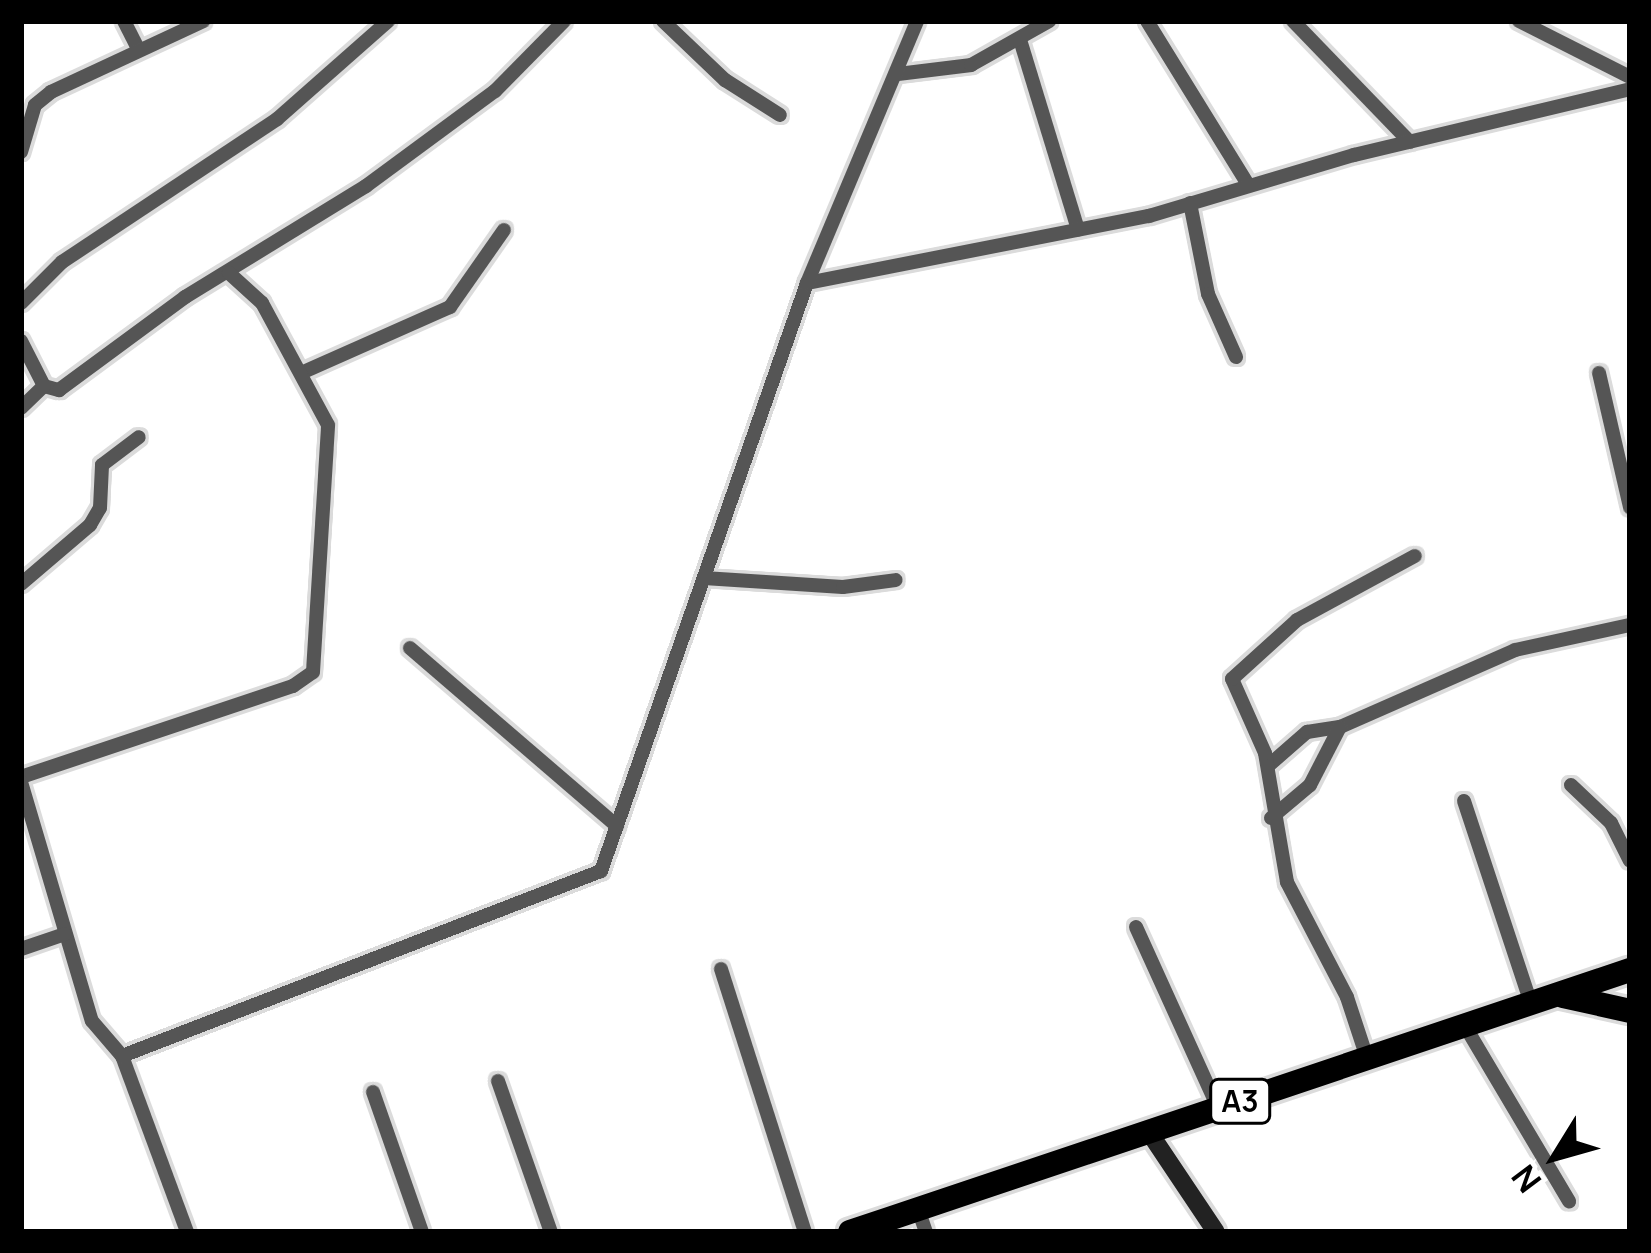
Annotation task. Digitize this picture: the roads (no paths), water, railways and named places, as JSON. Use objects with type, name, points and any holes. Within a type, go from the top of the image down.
[{"type":"highway","name":"A3","points":[[850,1232],[922,1221],[1149,1132],[1619,978]]},
{"type":"highway","points":[[1543,1000],[1630,1011]]},
{"type":"street","points":[[124,21],[137,49]]},
{"type":"street","points":[[22,145],[35,105],[51,92],[203,21]]},
{"type":"street","points":[[21,303],[80,250],[277,119],[388,21]]},
{"type":"street","points":[[21,341],[44,386],[59,390],[229,273],[306,228],[495,91],[564,21]]},
{"type":"street","points":[[663,21],[725,80],[780,116]]},
{"type":"street","points":[[122,1057],[587,881],[601,871],[807,284],[917,21]]},
{"type":"street","points":[[898,74],[971,65],[1021,43],[1049,21]]},
{"type":"street","points":[[1147,21],[1247,183]]},
{"type":"street","points":[[1293,21],[1410,142]]},
{"type":"street","points":[[1519,21],[1630,77]]},
{"type":"street","points":[[1021,43],[1078,230]]},
{"type":"street","points":[[807,284],[1078,230],[1247,183],[1630,89]]},
{"type":"street","points":[[1190,202],[1208,294],[1236,357]]},
{"type":"street","points":[[302,373],[451,307],[504,230]]},
{"type":"street","points":[[187,1232],[122,1057],[92,1022],[21,780],[293,686],[314,672],[331,448],[302,373],[262,303],[229,273]]},
{"type":"street","points":[[1599,373],[1630,507]]},
{"type":"street","points":[[21,408],[44,386]]},
{"type":"street","points":[[21,584],[90,525],[100,508],[102,465],[139,437]]},
{"type":"street","points":[[1367,1058],[1347,997],[1287,882],[1271,818],[1268,766],[1232,686],[1237,670],[1297,620],[1415,556]]},
{"type":"street","points":[[704,578],[843,587],[896,580]]},
{"type":"street","points":[[1268,766],[1307,732],[1340,727],[1532,643],[1630,625]]},
{"type":"street","points":[[410,648],[617,826]]},
{"type":"street","points":[[1271,818],[1310,784],[1340,727]]},
{"type":"street","points":[[1570,785],[1612,823],[1630,861]]},
{"type":"street","points":[[1464,801],[1543,1000]]},
{"type":"street","points":[[1136,927],[1218,1108]]},
{"type":"street","points":[[21,949],[65,934]]},
{"type":"street","points":[[721,969],[805,1232]]},
{"type":"street","points":[[1619,978],[1630,1002]]},
{"type":"street","points":[[1465,1026],[1570,1201]]},
{"type":"street","points":[[498,1081],[551,1232]]},
{"type":"street","points":[[373,1092],[422,1232]]},
{"type":"street","points":[[1149,1132],[1216,1232]]}]
